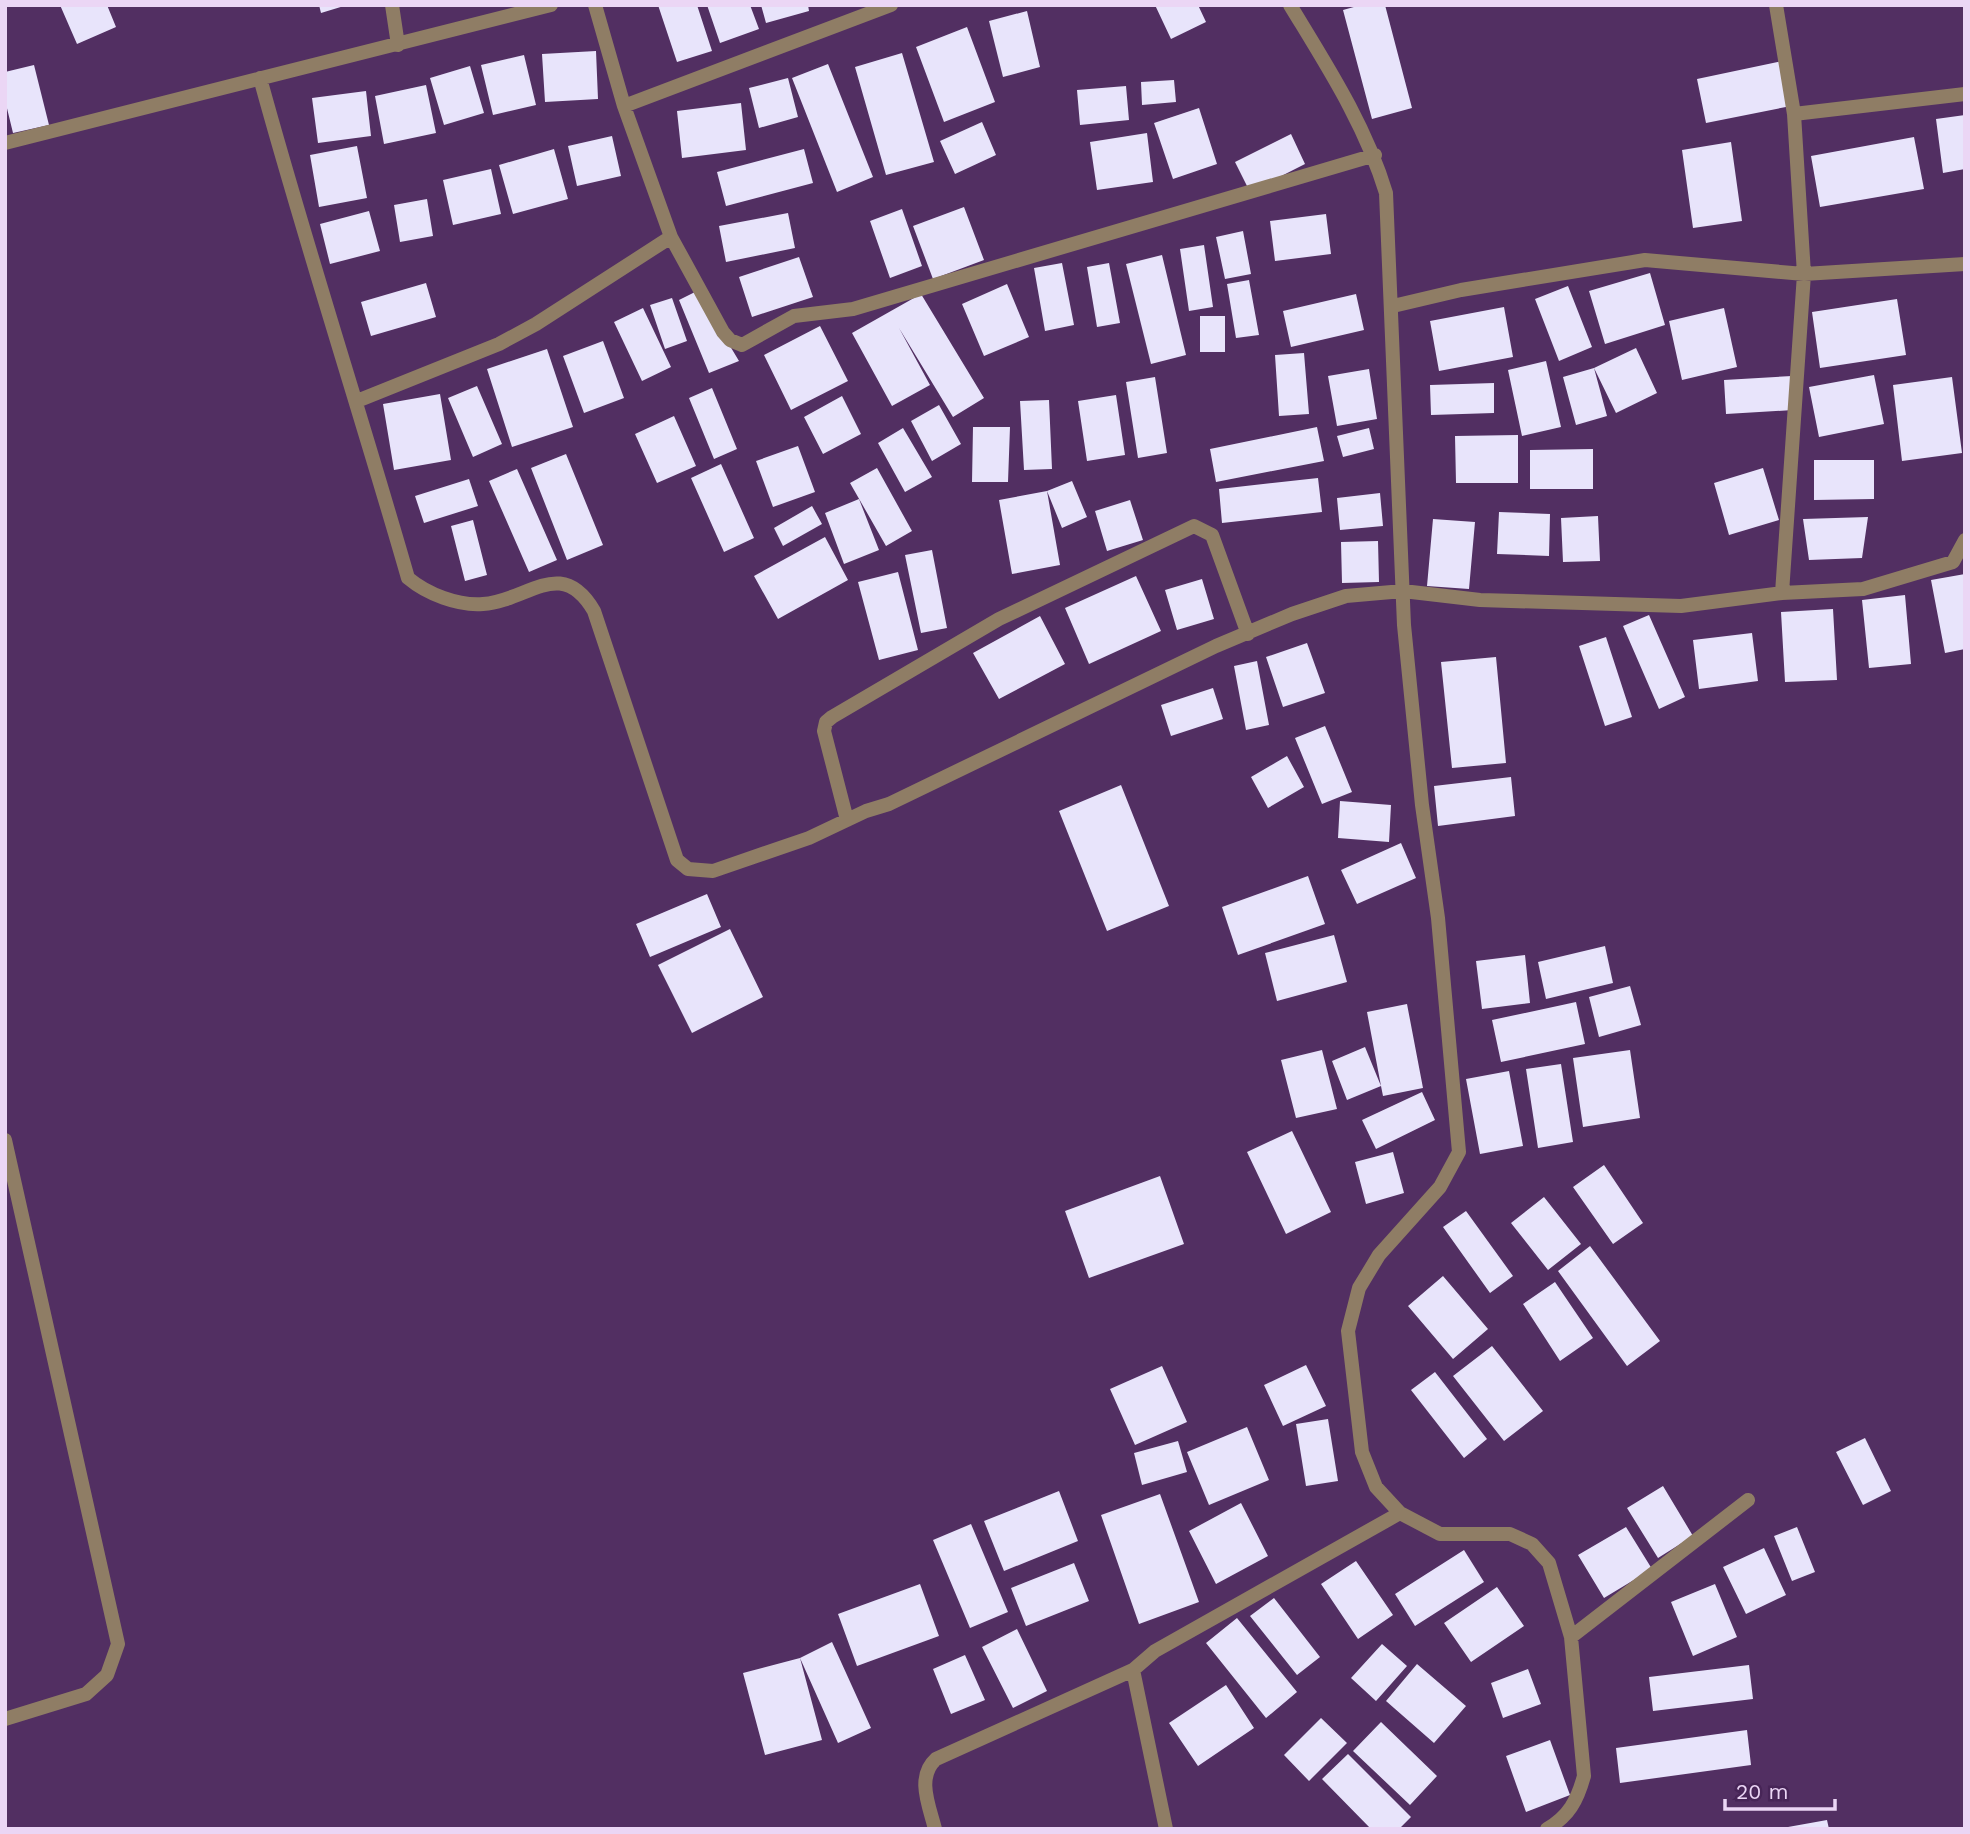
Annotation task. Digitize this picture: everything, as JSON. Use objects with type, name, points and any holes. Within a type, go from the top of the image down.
[{"type":"street","points":[[392,5],[398,45]]},
{"type":"street","points":[[5,143],[551,5]]},
{"type":"street","points":[[595,5],[624,106],[670,237],[723,332],[730,340],[742,345],[794,316],[853,309],[1375,155]]},
{"type":"street","points":[[624,106],[891,5]]},
{"type":"street","points":[[1290,5],[1333,76],[1375,155],[1386,193],[1393,306],[1403,591],[1422,805],[1438,918],[1459,1152],[1440,1187],[1379,1255],[1359,1288],[1348,1331],[1362,1452],[1376,1487],[1400,1513],[1440,1534],[1510,1535],[1532,1544],[1549,1563],[1571,1637],[1584,1776],[1578,1797],[1564,1818],[1547,1829]]},
{"type":"street","points":[[1776,5],[1794,114],[1804,274],[1782,593]]},
{"type":"street","points":[[260,78],[309,256],[357,401],[408,578],[425,592],[484,604],[551,583],[568,584],[584,595],[594,611],[677,860],[688,869],[700,873],[726,868],[809,838],[889,804],[1086,706],[1248,634],[1346,596],[1403,591],[1480,600],[1681,606],[1782,593],[1863,589],[1953,562],[1965,540]]},
{"type":"street","points":[[1794,114],[1965,94]]},
{"type":"street","points":[[357,401],[499,344],[536,324],[670,237]]},
{"type":"street","points":[[1393,306],[1461,289],[1645,260],[1804,274],[1965,264]]},
{"type":"street","points":[[847,820],[824,731],[826,722],[832,716],[999,619],[1194,526],[1212,535],[1248,634]]},
{"type":"street","points":[[5,1140],[118,1644],[107,1675],[86,1694],[5,1719]]},
{"type":"street","points":[[1571,1637],[1748,1500]]},
{"type":"street","points":[[935,1829],[924,1779],[927,1767],[936,1759],[1133,1670],[1154,1651],[1400,1513]]},
{"type":"street","points":[[1133,1670],[1166,1829]]},
{"type":"building","points":[[60,5],[107,5],[116,27],[77,44]]},
{"type":"building","points":[[319,5],[344,5],[344,6],[321,13]]},
{"type":"building","points":[[658,5],[697,5],[712,51],[677,62]]},
{"type":"building","points":[[707,5],[750,5],[759,29],[720,43]]},
{"type":"building","points":[[761,5],[808,5],[809,11],[766,23]]},
{"type":"building","points":[[1155,5],[1198,5],[1206,22],[1171,39]]},
{"type":"building","points":[[1361,5],[1385,5],[1412,108],[1372,119],[1343,10]]},
{"type":"building","points":[[1027,11],[1040,67],[1003,77],[989,21]]},
{"type":"building","points":[[967,27],[995,102],[944,122],[916,47]]},
{"type":"building","points":[[596,51],[598,99],[545,102],[542,54]]},
{"type":"building","points":[[902,53],[934,162],[886,175],[855,67]]},
{"type":"building","points":[[524,55],[536,105],[493,115],[481,65]]},
{"type":"building","points":[[1782,61],[1791,106],[1706,123],[1697,79]]},
{"type":"building","points":[[828,64],[873,177],[837,192],[792,78]]},
{"type":"building","points":[[34,65],[49,125],[13,133],[5,100],[5,72]]},
{"type":"building","points":[[470,66],[484,113],[444,125],[430,78]]},
{"type":"building","points":[[788,78],[798,117],[759,128],[749,88]]},
{"type":"building","points":[[1174,80],[1176,102],[1142,105],[1141,82]]},
{"type":"building","points":[[426,85],[436,133],[384,144],[375,96]]},
{"type":"building","points":[[1126,86],[1129,120],[1080,125],[1077,90]]},
{"type":"building","points":[[366,91],[371,136],[318,143],[312,98]]},
{"type":"building","points":[[741,103],[746,150],[682,158],[677,111]]},
{"type":"building","points":[[1199,108],[1217,164],[1173,179],[1154,123]]},
{"type":"building","points":[[1965,115],[1965,169],[1943,173],[1936,119]]},
{"type":"building","points":[[982,122],[996,155],[955,174],[940,141]]},
{"type":"building","points":[[1147,133],[1153,182],[1097,190],[1090,142]]},
{"type":"building","points":[[1291,134],[1305,164],[1250,192],[1235,162]]},
{"type":"building","points":[[612,136],[621,176],[577,186],[568,146]]},
{"type":"building","points":[[1914,137],[1924,189],[1820,207],[1811,156]]},
{"type":"building","points":[[1731,142],[1742,221],[1693,228],[1682,150]]},
{"type":"building","points":[[357,146],[367,198],[319,207],[310,155]]},
{"type":"building","points":[[554,149],[568,199],[513,214],[499,165]]},
{"type":"building","points":[[804,149],[813,183],[726,206],[717,172]]},
{"type":"building","points":[[491,169],[501,214],[453,225],[443,180]]},
{"type":"building","points":[[427,199],[433,236],[400,242],[394,205]]},
{"type":"building","points":[[964,207],[984,260],[933,279],[913,226]]},
{"type":"building","points":[[902,209],[922,266],[890,278],[870,221]]},
{"type":"building","points":[[369,211],[380,251],[330,264],[320,224]]},
{"type":"building","points":[[788,213],[795,248],[726,262],[719,226]]},
{"type":"building","points":[[1326,214],[1331,254],[1275,261],[1270,221]]},
{"type":"building","points":[[1243,231],[1251,274],[1225,279],[1216,237]]},
{"type":"building","points":[[1204,245],[1213,307],[1189,311],[1180,249]]},
{"type":"building","points":[[1162,255],[1186,355],[1151,364],[1126,264]]},
{"type":"building","points":[[799,257],[813,297],[752,317],[739,277]]},
{"type":"building","points":[[1062,263],[1074,325],[1045,331],[1034,268]]},
{"type":"building","points":[[1109,263],[1120,323],[1097,327],[1087,267]]},
{"type":"building","points":[[1650,273],[1665,325],[1605,344],[1589,291]]},
{"type":"building","points":[[1249,280],[1259,335],[1236,338],[1227,284]]},
{"type":"building","points":[[426,283],[436,317],[371,336],[361,302]]},
{"type":"building","points":[[1007,284],[1029,337],[984,356],[962,304]]},
{"type":"building","points":[[1568,286],[1592,347],[1559,361],[1535,299]]},
{"type":"building","points":[[697,291],[739,361],[709,373],[679,300]]},
{"type":"building","points":[[921,294],[984,398],[953,417],[899,328],[930,385],[892,406],[852,333]]},
{"type":"building","points":[[1356,294],[1364,330],[1291,347],[1283,311]]},
{"type":"building","points":[[672,298],[687,341],[665,349],[650,305]]},
{"type":"building","points":[[1897,299],[1906,355],[1820,368],[1812,312]]},
{"type":"building","points":[[1504,307],[1513,357],[1439,371],[1430,321]]},
{"type":"building","points":[[643,308],[671,367],[642,381],[614,322]]},
{"type":"building","points":[[1724,308],[1737,367],[1682,380],[1669,321]]},
{"type":"building","points":[[1200,316],[1225,316],[1225,352],[1200,352]]},
{"type":"building","points":[[820,326],[848,381],[791,410],[764,355]]},
{"type":"building","points":[[603,341],[624,398],[584,413],[563,356]]},
{"type":"building","points":[[1636,348],[1657,393],[1616,413],[1594,368]]},
{"type":"building","points":[[547,349],[573,427],[512,447],[487,369]]},
{"type":"building","points":[[1304,353],[1309,414],[1279,416],[1275,355]]},
{"type":"building","points":[[1546,361],[1561,427],[1522,436],[1508,370]]},
{"type":"building","points":[[1594,368],[1607,416],[1576,425],[1563,377]]},
{"type":"building","points":[[1369,369],[1377,419],[1337,426],[1328,376]]},
{"type":"building","points":[[1874,375],[1884,424],[1819,437],[1809,387]]},
{"type":"building","points":[[1792,376],[1793,410],[1726,414],[1724,380]]},
{"type":"building","points":[[1155,377],[1167,453],[1138,458],[1126,382]]},
{"type":"building","points":[[1952,377],[1962,453],[1902,461],[1893,385]]},
{"type":"building","points":[[1494,383],[1494,413],[1431,415],[1430,385]]},
{"type":"building","points":[[477,386],[502,444],[473,457],[448,398]]},
{"type":"building","points":[[712,388],[737,449],[714,459],[689,398]]},
{"type":"building","points":[[440,394],[451,460],[394,470],[383,404]]},
{"type":"building","points":[[1116,395],[1125,455],[1087,461],[1078,401]]},
{"type":"building","points":[[842,396],[861,434],[823,454],[804,417]]},
{"type":"building","points":[[1049,400],[1052,469],[1024,470],[1020,401]]},
{"type":"building","points":[[939,405],[961,444],[932,461],[911,421]]},
{"type":"building","points":[[674,416],[696,466],[657,483],[635,434]]},
{"type":"building","points":[[973,427],[1010,427],[1008,482],[972,482]]},
{"type":"building","points":[[1317,427],[1324,461],[1216,482],[1210,449]]},
{"type":"building","points":[[903,428],[932,477],[905,492],[878,443]]},
{"type":"building","points":[[1369,428],[1374,449],[1343,457],[1337,436]]},
{"type":"building","points":[[1518,435],[1518,483],[1456,483],[1455,436]]},
{"type":"building","points":[[798,446],[815,492],[773,507],[756,461]]},
{"type":"building","points":[[1593,449],[1593,489],[1530,489],[1530,450]]},
{"type":"building","points":[[566,454],[603,545],[567,560],[531,468]]},
{"type":"building","points":[[1814,460],[1874,460],[1874,499],[1814,500]]},
{"type":"building","points":[[721,464],[754,538],[724,552],[691,478]]},
{"type":"building","points":[[877,468],[912,531],[886,546],[850,483]]},
{"type":"building","points":[[1763,468],[1779,520],[1729,535],[1714,483]]},
{"type":"building","points":[[517,469],[557,560],[529,572],[489,481]]},
{"type":"building","points":[[1318,478],[1322,512],[1222,523],[1219,489]]},
{"type":"building","points":[[469,479],[478,506],[424,523],[415,496]]},
{"type":"building","points":[[1072,481],[1087,517],[1062,528],[1047,491]]},
{"type":"building","points":[[1047,491],[1060,565],[1012,574],[999,500]]},
{"type":"building","points":[[1380,493],[1383,526],[1340,530],[1337,498]]},
{"type":"building","points":[[859,499],[879,550],[844,564],[825,513]]},
{"type":"building","points":[[1130,500],[1143,540],[1107,551],[1095,511]]},
{"type":"building","points":[[812,506],[822,524],[783,546],[774,528]]},
{"type":"building","points":[[1499,512],[1550,514],[1549,556],[1497,554]]},
{"type":"building","points":[[1598,516],[1600,561],[1563,562],[1561,518]]},
{"type":"building","points":[[1868,517],[1862,558],[1809,560],[1803,519]]},
{"type":"building","points":[[1433,519],[1475,522],[1469,589],[1427,586]]},
{"type":"building","points":[[473,520],[487,575],[465,581],[451,526]]},
{"type":"building","points":[[825,537],[848,580],[778,619],[754,576]]},
{"type":"building","points":[[1378,541],[1379,582],[1342,583],[1341,542]]},
{"type":"building","points":[[932,550],[947,628],[921,633],[905,555]]},
{"type":"building","points":[[898,572],[918,650],[879,660],[858,582]]},
{"type":"building","points":[[1965,574],[1965,649],[1945,653],[1931,580]]},
{"type":"building","points":[[1136,576],[1161,631],[1089,664],[1065,608]]},
{"type":"building","points":[[1202,579],[1214,619],[1177,630],[1165,590]]},
{"type":"building","points":[[1905,595],[1911,664],[1869,668],[1862,600]]},
{"type":"building","points":[[1833,609],[1837,680],[1785,682],[1781,612]]},
{"type":"building","points":[[1649,615],[1685,697],[1659,709],[1623,626]]},
{"type":"building","points":[[1040,616],[1065,664],[999,699],[973,653]]},
{"type":"building","points":[[1752,633],[1758,681],[1699,689],[1693,640]]},
{"type":"building","points":[[1606,637],[1632,717],[1605,726],[1579,646]]},
{"type":"building","points":[[1307,643],[1325,693],[1283,707],[1266,657]]},
{"type":"building","points":[[1496,657],[1506,763],[1452,768],[1441,662]]},
{"type":"building","points":[[1257,661],[1269,725],[1246,730],[1234,666]]},
{"type":"building","points":[[1213,688],[1223,719],[1171,736],[1161,705]]},
{"type":"building","points":[[1325,726],[1352,792],[1322,804],[1295,738]]},
{"type":"building","points":[[1287,756],[1304,787],[1268,808],[1251,777]]},
{"type":"building","points":[[1511,777],[1515,816],[1438,826],[1434,786]]},
{"type":"building","points":[[1121,785],[1169,906],[1107,931],[1059,811]]},
{"type":"building","points":[[1340,801],[1391,805],[1389,842],[1338,838]]},
{"type":"building","points":[[1401,843],[1416,878],[1357,904],[1341,870]]},
{"type":"building","points":[[1308,876],[1325,924],[1238,955],[1222,907]]},
{"type":"building","points":[[707,894],[721,927],[650,957],[636,924]]},
{"type":"building","points":[[730,929],[763,997],[692,1033],[658,965]]},
{"type":"building","points":[[1334,935],[1347,982],[1277,1001],[1265,953]]},
{"type":"building","points":[[1605,946],[1613,983],[1546,999],[1538,962]]},
{"type":"building","points":[[1525,955],[1530,1003],[1482,1009],[1476,961]]},
{"type":"building","points":[[1630,986],[1641,1025],[1599,1037],[1589,997]]},
{"type":"building","points":[[1576,1002],[1585,1044],[1501,1062],[1492,1020]]},
{"type":"building","points":[[1407,1004],[1423,1088],[1383,1096],[1367,1012]]},
{"type":"building","points":[[1365,1047],[1381,1086],[1347,1100],[1332,1061]]},
{"type":"building","points":[[1322,1050],[1337,1109],[1296,1118],[1281,1060]]},
{"type":"building","points":[[1630,1050],[1640,1118],[1583,1127],[1573,1058]]},
{"type":"building","points":[[1561,1064],[1573,1142],[1538,1148],[1526,1069]]},
{"type":"building","points":[[1509,1071],[1523,1146],[1480,1154],[1466,1079]]},
{"type":"building","points":[[1422,1092],[1435,1120],[1376,1149],[1362,1120]]},
{"type":"building","points":[[1292,1131],[1331,1212],[1286,1234],[1247,1152]]},
{"type":"building","points":[[1393,1152],[1404,1193],[1366,1204],[1355,1162]]},
{"type":"building","points":[[1604,1165],[1643,1223],[1613,1244],[1573,1187]]},
{"type":"building","points":[[1160,1176],[1184,1244],[1089,1278],[1065,1211]]},
{"type":"building","points":[[1544,1197],[1581,1244],[1548,1270],[1511,1223]]},
{"type":"building","points":[[1466,1211],[1513,1276],[1490,1293],[1443,1227]]},
{"type":"building","points":[[1590,1246],[1660,1341],[1627,1366],[1558,1271]]},
{"type":"building","points":[[1443,1276],[1488,1329],[1453,1359],[1408,1306]]},
{"type":"building","points":[[1555,1282],[1593,1338],[1560,1361],[1523,1304]]},
{"type":"building","points":[[1492,1346],[1543,1411],[1504,1441],[1453,1376]]},
{"type":"building","points":[[1306,1365],[1326,1406],[1283,1426],[1264,1385]]},
{"type":"building","points":[[1162,1366],[1187,1422],[1135,1445],[1110,1389]]},
{"type":"building","points":[[1435,1372],[1487,1439],[1464,1458],[1411,1390]]},
{"type":"building","points":[[1328,1419],[1338,1481],[1306,1486],[1296,1424]]},
{"type":"building","points":[[1247,1427],[1269,1480],[1209,1505],[1187,1452]]},
{"type":"building","points":[[1865,1438],[1891,1491],[1863,1505],[1836,1452]]},
{"type":"building","points":[[1178,1441],[1187,1472],[1142,1485],[1134,1453]]},
{"type":"building","points":[[1663,1486],[1693,1536],[1658,1558],[1627,1508]]},
{"type":"building","points":[[1059,1491],[1078,1541],[1004,1571],[984,1521]]},
{"type":"building","points":[[1160,1494],[1199,1602],[1139,1624],[1101,1515]]},
{"type":"building","points":[[1241,1503],[1268,1556],[1216,1584],[1189,1531]]},
{"type":"building","points":[[971,1524],[1008,1612],[970,1628],[933,1540]]},
{"type":"building","points":[[1626,1527],[1652,1569],[1604,1598],[1578,1555]]},
{"type":"building","points":[[1797,1527],[1815,1572],[1792,1581],[1774,1536]]},
{"type":"building","points":[[1764,1548],[1786,1595],[1746,1614],[1723,1567]]},
{"type":"building","points":[[1464,1550],[1484,1582],[1415,1626],[1395,1594]]},
{"type":"building","points":[[1356,1561],[1393,1615],[1358,1639],[1321,1584]]},
{"type":"building","points":[[1074,1563],[1089,1601],[1026,1626],[1011,1588]]},
{"type":"building","points":[[920,1584],[939,1636],[857,1666],[838,1614]]},
{"type":"building","points":[[1715,1584],[1737,1637],[1693,1656],[1671,1602]]},
{"type":"building","points":[[1497,1587],[1524,1626],[1471,1662],[1444,1623]]},
{"type":"building","points":[[1274,1598],[1320,1657],[1297,1675],[1250,1616]]},
{"type":"building","points":[[1237,1618],[1297,1692],[1266,1718],[1206,1643]]},
{"type":"building","points":[[1017,1629],[1047,1691],[1013,1708],[982,1647]]},
{"type":"building","points":[[832,1642],[871,1728],[838,1743],[800,1658]]},
{"type":"building","points":[[1382,1644],[1407,1666],[1376,1701],[1351,1678]]},
{"type":"building","points":[[965,1655],[985,1700],[951,1714],[933,1669]]},
{"type":"building","points":[[800,1658],[822,1740],[765,1755],[743,1673]]},
{"type":"building","points":[[1417,1664],[1466,1706],[1434,1743],[1386,1701]]},
{"type":"building","points":[[1749,1665],[1753,1699],[1653,1711],[1649,1677]]},
{"type":"building","points":[[1528,1669],[1541,1704],[1503,1718],[1491,1683]]},
{"type":"building","points":[[1226,1685],[1254,1728],[1198,1766],[1169,1723]]},
{"type":"building","points":[[1321,1718],[1347,1743],[1309,1781],[1284,1755]]},
{"type":"building","points":[[1381,1722],[1437,1776],[1410,1805],[1353,1751]]},
{"type":"building","points":[[1747,1730],[1751,1765],[1620,1783],[1616,1748]]},
{"type":"building","points":[[1550,1740],[1570,1795],[1526,1812],[1506,1756]]},
{"type":"building","points":[[1348,1754],[1411,1817],[1399,1829],[1371,1829],[1322,1779]]},
{"type":"building","points":[[1827,1820],[1829,1829],[1788,1829],[1788,1827]]}]
